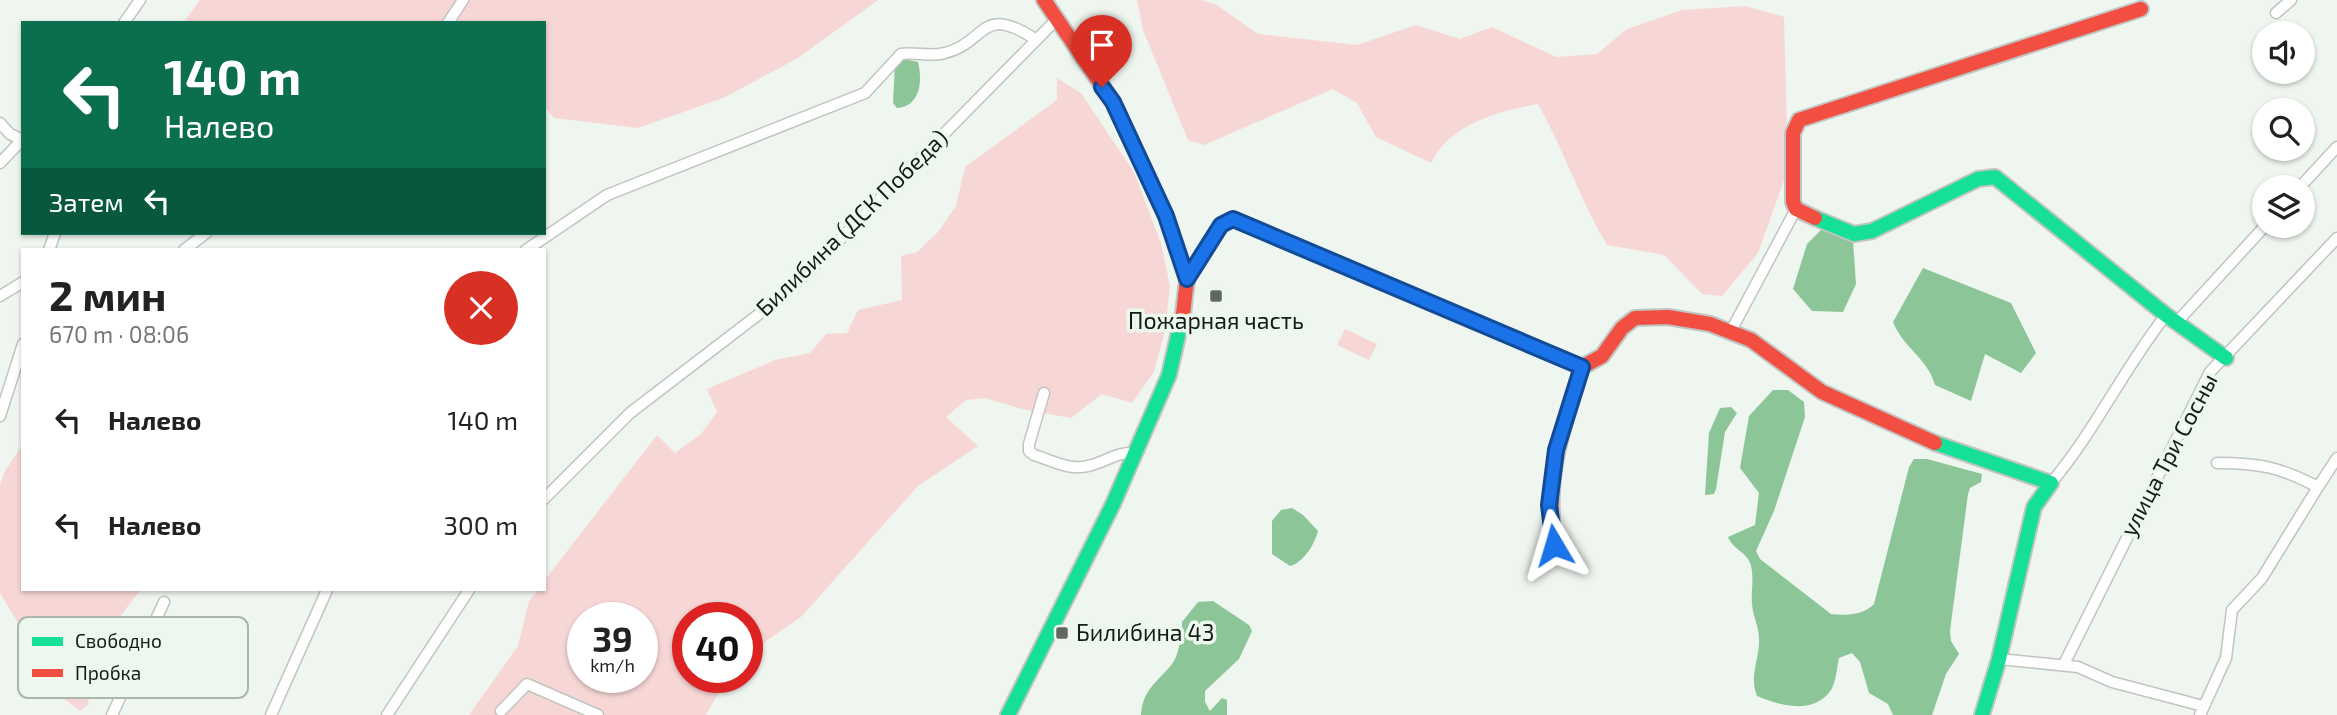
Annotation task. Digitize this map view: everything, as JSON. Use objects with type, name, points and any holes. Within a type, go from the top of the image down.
[{"type":"street","points":[[125,21],[140,0]]},
{"type":"street","points":[[449,21],[463,0]]},
{"type":"street","points":[[1008,715],[1136,453],[1169,376],[1182,325],[1187,279],[1166,216],[1113,102],[1044,0]]},
{"type":"street","points":[[2276,13],[2291,0]]},
{"type":"street","points":[[2141,9],[1799,120],[1793,132],[1793,202],[1796,209],[1854,234],[1872,231],[1978,179],[1996,177],[2226,358]]},
{"type":"street","name":"Билибина (ДСК Победа)","points":[[546,497],[630,413],[767,308],[809,271],[1056,20]]},
{"type":"street","points":[[529,248],[607,195],[865,93],[901,54],[940,54],[993,25],[1004,23],[1035,39]]},
{"type":"street","points":[[0,123],[21,139]]},
{"type":"street","points":[[0,163],[21,141]]},
{"type":"street","points":[[2311,175],[2337,147]]},
{"type":"street","points":[[1732,329],[1796,209]]},
{"type":"street","points":[[1187,279],[1221,225],[1233,219],[1582,367]]},
{"type":"street","points":[[187,248],[203,235]]},
{"type":"street","points":[[1982,715],[1999,659],[2034,507],[2071,459],[2147,339],[2253,238]]},
{"type":"street","name":"улица Три Сосны","points":[[2064,664],[2210,372],[2337,238]]},
{"type":"street","points":[[0,296],[21,283]]},
{"type":"street","points":[[1554,545],[1549,505],[1556,450],[1582,367],[1605,355],[1620,330],[1634,318],[1650,315],[1732,329],[1822,392],[1905,431],[2051,483]]},
{"type":"street","points":[[0,416],[18,377],[21,357]]},
{"type":"street","points":[[1044,393],[1029,452],[1073,467],[1087,467],[1123,452],[1136,453]]},
{"type":"street","points":[[1999,659],[2064,664],[2202,711],[2226,658],[2232,610],[2262,578],[2337,458]]},
{"type":"street","points":[[2217,463],[2259,463],[2286,470],[2318,487]]},
{"type":"street","points":[[271,715],[327,591]]},
{"type":"street","points":[[387,715],[468,591]]},
{"type":"street","points":[[156,617],[163,602]]},
{"type":"street","points":[[501,711],[527,684],[598,715]]},
{"type":"street","points":[[112,715],[120,698]]},
{"type":"shaded area","points":[[200,0],[878,0],[798,58],[723,98],[638,128],[554,118],[546,108],[546,21],[184,21]]},
{"type":"shaded area","points":[[1137,0],[1202,0],[1217,5],[1258,34],[1357,45],[1416,25],[1460,39],[1492,27],[1556,57],[1597,54],[1627,29],[1682,10],[1745,6],[1784,17],[1788,169],[1758,253],[1722,296],[1702,294],[1664,255],[1607,245],[1538,104],[1492,115],[1463,129],[1450,138],[1431,163],[1376,137],[1357,103],[1333,89],[1204,145],[1188,140],[1143,30]]},
{"type":"shaded area","points":[[904,59],[918,62],[920,85],[911,103],[897,108],[893,103],[895,64]]},
{"type":"shaded area","points":[[1057,78],[1081,93],[1134,172],[1161,243],[1170,286],[1165,331],[1154,372],[1132,403],[1102,394],[1071,418],[1026,410],[985,398],[966,400],[946,417],[978,446],[918,486],[801,617],[763,643],[763,602],[672,602],[672,693],[718,693],[706,715],[469,715],[518,646],[529,601],[537,591],[546,591],[546,578],[657,435],[675,453],[701,434],[717,412],[707,389],[775,360],[810,353],[826,334],[847,333],[858,310],[902,300],[901,256],[917,252],[938,232],[956,206],[965,167],[1057,100]]},
{"type":"shaded area","points":[[1824,227],[1853,241],[1856,284],[1843,312],[1812,311],[1793,289],[1807,244]]},
{"type":"shaded area","points":[[1923,268],[2011,303],[2036,353],[2021,373],[1985,354],[1971,401],[1935,385],[1927,367],[1903,339],[1893,322]]},
{"type":"shaded area","points":[[1345,329],[1377,344],[1369,360],[1337,345]]},
{"type":"shaded area","points":[[1773,390],[1788,390],[1804,402],[1805,417],[1774,511],[1756,551],[1760,559],[1831,614],[1854,614],[1874,604],[1909,467],[1914,459],[1927,459],[1982,474],[1981,482],[1970,488],[1968,494],[1950,631],[1951,641],[1959,654],[1946,674],[1932,715],[1893,715],[1888,704],[1869,693],[1860,662],[1852,653],[1839,658],[1831,690],[1816,703],[1806,706],[1786,705],[1757,696],[1754,675],[1759,637],[1752,604],[1752,571],[1747,557],[1728,537],[1755,525],[1759,493],[1740,468],[1749,416]]},
{"type":"shaded area","points":[[1731,407],[1737,413],[1725,432],[1716,489],[1714,494],[1705,495],[1709,433],[1720,408]]},
{"type":"shaded area","points":[[21,447],[21,591],[139,591],[120,617],[18,617],[18,623],[0,593],[0,485],[5,471]]},
{"type":"shaded area","points":[[1292,508],[1318,531],[1308,552],[1290,566],[1272,554],[1272,521],[1281,510]]},
{"type":"shaded area","points":[[1213,601],[1249,625],[1252,631],[1239,659],[1205,691],[1205,702],[1210,711],[1222,698],[1227,700],[1227,715],[1141,715],[1148,692],[1177,655],[1182,622],[1198,602]]},
{"type":"shaded area","points":[[63,698],[89,698],[88,705],[80,711]]},
{"type":"traffic: fast","points":[[1815,218],[1854,234],[1872,231],[1978,179],[1995,177],[2166,315],[2226,358]]},
{"type":"traffic: fast","points":[[1008,715],[1113,504],[1169,375],[1183,314]]},
{"type":"traffic: fast","points":[[1935,443],[2051,483],[2034,507],[1999,659],[1982,715]]},
{"type":"traffic: jam","points":[[1044,0],[1113,102],[1166,216],[1187,279],[1183,314]]},
{"type":"traffic: jam","points":[[1815,218],[1796,209],[1793,202],[1793,133],[1799,120],[2141,9]]},
{"type":"traffic: jam","points":[[1554,545],[1553,475],[1582,367],[1602,356],[1622,328],[1635,318],[1668,317],[1710,324],[1751,340],[1822,392],[1935,443]]},
{"type":"place","name":"Пожарная часть","points":[[1216,296]]},
{"type":"place","name":"Билибина 43","points":[[1062,633]]},
{"type":"route","points":[[1102,87],[1113,102],[1130,136],[1166,216],[1187,279],[1221,225],[1233,219],[1582,367],[1556,450],[1549,505],[1554,545]]}]
